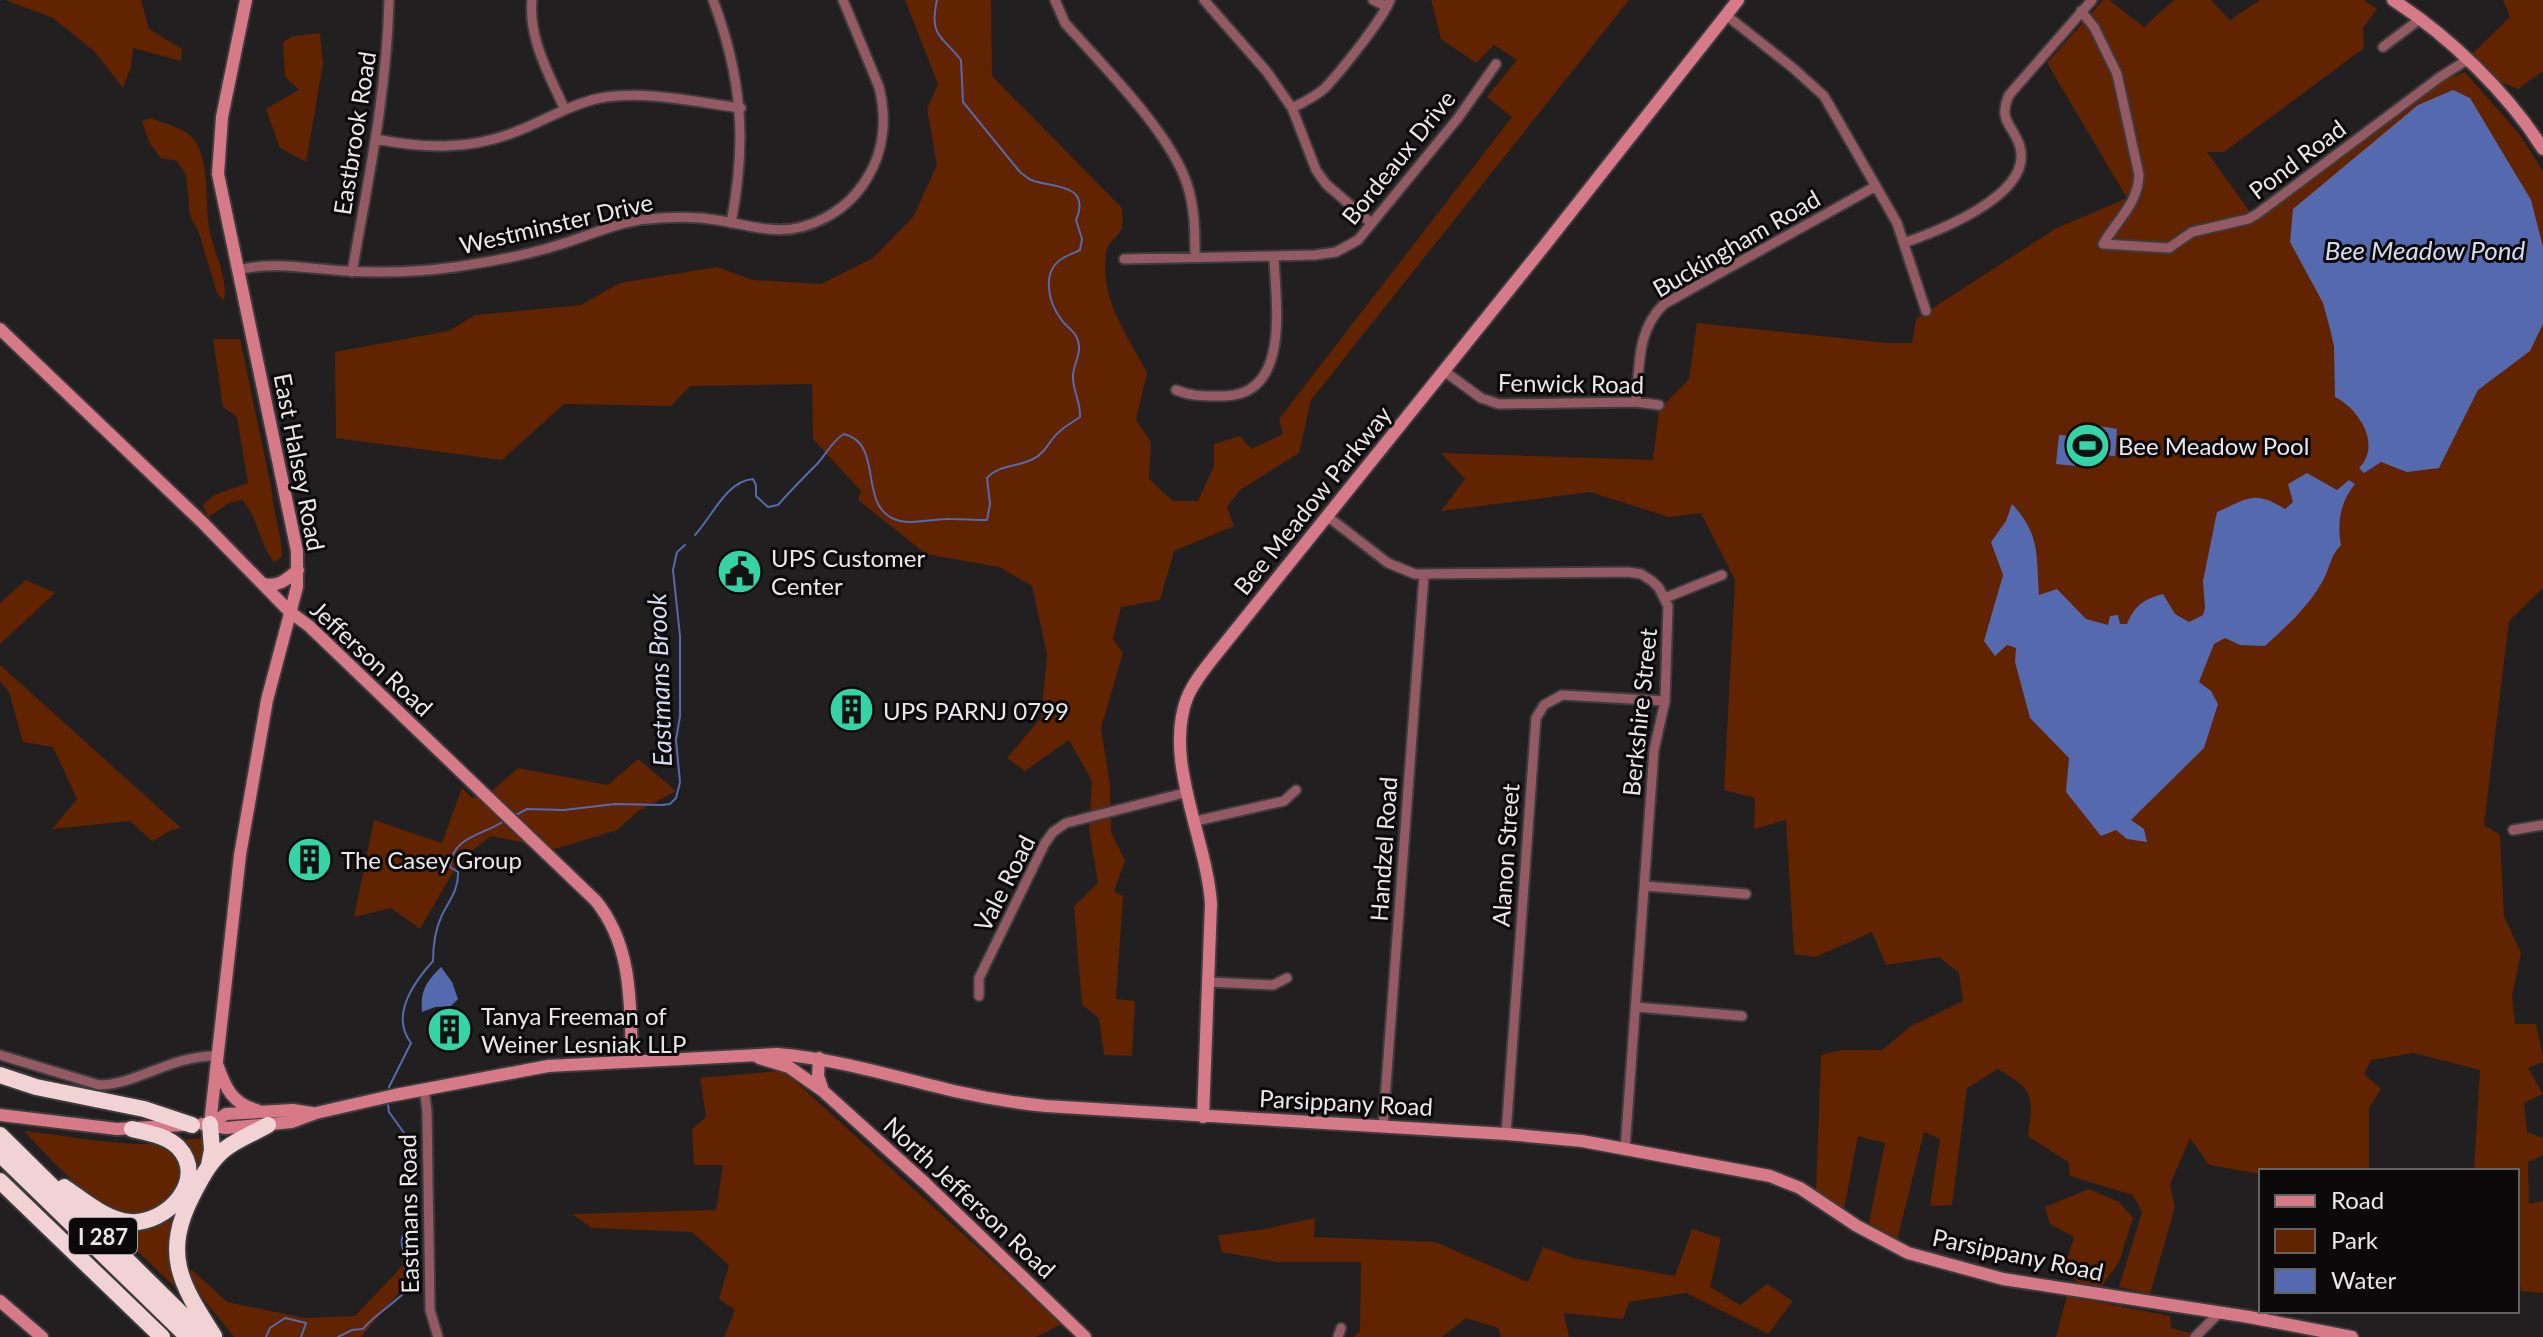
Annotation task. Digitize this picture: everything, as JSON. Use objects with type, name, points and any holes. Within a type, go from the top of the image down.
[{"type":"highway","points":[[0,1075],[36,1087],[144,1109],[192,1125]]},
{"type":"highway","points":[[208,1166],[266,1118]]},
{"type":"highway","points":[[210,1124],[212,1150],[208,1166],[177,1230],[176,1251],[190,1296],[215,1337]]},
{"type":"highway","points":[[38,1171],[119,1220],[140,1222],[159,1216],[182,1194],[187,1180],[186,1162],[180,1150],[169,1140],[132,1129]]},
{"type":"highway","name":"I 287","points":[[0,1135],[205,1337]]},
{"type":"highway","points":[[0,1154],[188,1337]]},
{"type":"highway","name":"I 287","points":[[0,1181],[158,1333]]},
{"type":"main road","name":"East Halsey Road","points":[[210,1124],[240,855],[267,700],[298,570],[297,551],[222,201],[218,152],[222,117],[246,0]]},
{"type":"main road","name":"Bee Meadow Parkway","points":[[1203,1117],[1210,879],[1179,745],[1182,714],[1191,689],[1738,0]]},
{"type":"main road","points":[[2393,0],[2467,60],[2514,108],[2543,149]]},
{"type":"main road","name":"Jefferson Road","points":[[0,329],[290,612],[312,629],[599,905],[617,936],[627,971],[632,1060]]},
{"type":"main road","points":[[263,584],[284,583],[298,570]]},
{"type":"main road","name":"Parsippany Road","points":[[0,1115],[132,1129],[210,1124],[226,1128],[266,1118],[292,1122],[316,1113],[424,1089],[548,1066],[777,1054],[814,1058],[1000,1101],[1094,1111],[1506,1134],[1625,1149],[1750,1171],[1790,1182],[1889,1245],[1931,1260],[2003,1279],[2352,1337]]},
{"type":"main road","name":"North Jefferson Road","points":[[741,1056],[781,1064],[810,1080],[925,1183],[1085,1337]]},
{"type":"main road","points":[[216,1058],[223,1082],[235,1099],[266,1118]]},
{"type":"main road","points":[[810,1080],[807,1067],[814,1058]]},
{"type":"main road","points":[[814,1058],[823,1091]]},
{"type":"main road","points":[[0,1301],[38,1336]]},
{"type":"street","name":"Eastbrook Road","points":[[352,272],[376,139],[385,71],[389,0]]},
{"type":"street","points":[[532,0],[531,15],[536,41],[565,110]]},
{"type":"street","points":[[713,0],[731,54],[741,108],[740,165],[731,223]]},
{"type":"street","name":"Westminster Drive","points":[[238,270],[258,265],[400,272],[505,259],[635,220],[692,217],[771,230],[813,223],[848,202],[870,174],[881,144],[882,101],[843,0]]},
{"type":"street","points":[[1055,0],[1065,23],[1173,153],[1193,206],[1195,258]]},
{"type":"street","points":[[1204,0],[1267,72],[1292,108],[1321,177],[1340,198],[1371,223]]},
{"type":"street","points":[[1292,108],[1325,87],[1388,4],[1373,0]]},
{"type":"street","points":[[1904,243],[1956,223],[2013,179],[2019,170],[2021,155],[2006,121],[2006,102],[2011,91],[2092,0]]},
{"type":"street","name":"Pond Road","points":[[2081,11],[2094,27],[2117,74],[2139,175],[2134,201],[2103,244],[2169,248],[2192,232],[2248,219],[2467,60]]},
{"type":"street","points":[[1726,15],[1824,96],[1897,223],[1926,311]]},
{"type":"street","points":[[2383,47],[2420,19]]},
{"type":"street","name":"Bordeaux Drive","points":[[1124,259],[1336,252],[1358,240],[1458,118],[1496,64]]},
{"type":"street","points":[[376,139],[427,147],[463,145],[503,136],[595,99],[626,95],[741,108]]},
{"type":"street","name":"Buckingham Road","points":[[1636,402],[1643,333],[1650,319],[1664,304],[1876,186]]},
{"type":"street","points":[[1176,390],[1191,396],[1232,396],[1246,392],[1267,370],[1276,347],[1274,256]]},
{"type":"street","name":"Fenwick Road","points":[[1444,371],[1481,398],[1499,404],[1636,402],[1659,405]]},
{"type":"street","name":"Berkshire Street","points":[[1327,516],[1388,563],[1406,572],[1424,575],[1628,572],[1641,574],[1652,581],[1665,598],[1669,620],[1665,701],[1654,750],[1625,1149]]},
{"type":"street","name":"Handzel Road","points":[[1383,1126],[1424,575]]},
{"type":"street","points":[[1665,598],[1722,575]]},
{"type":"street","name":"Alanon Street","points":[[1506,1134],[1536,718],[1544,705],[1562,695],[1665,701]]},
{"type":"street","points":[[1196,821],[1284,801],[1296,790]]},
{"type":"street","name":"Vale Road","points":[[979,996],[979,978],[1053,832],[1066,823],[1085,817],[1188,792]]},
{"type":"street","points":[[2513,830],[2543,825]]},
{"type":"street","points":[[1645,886],[1746,894]]},
{"type":"street","points":[[1208,982],[1273,985],[1287,978]]},
{"type":"street","points":[[1636,1007],[1742,1016]]},
{"type":"street","points":[[0,1055],[99,1085],[115,1084],[185,1058],[216,1058]]},
{"type":"street","name":"Eastmans Road","points":[[424,1089],[427,1111],[430,1310],[438,1337]]},
{"type":"street","points":[[2195,1337],[2219,1313]]},
{"type":"green space","points":[[5,0],[141,0],[149,29],[182,49],[181,61],[133,48],[131,67],[123,88],[95,52],[53,18]]},
{"type":"green space","points":[[905,0],[991,0],[992,76],[1122,208],[1122,227],[1107,248],[1105,270],[1116,316],[1147,373],[1136,420],[1151,442],[1149,479],[1173,501],[1198,501],[1214,466],[1214,444],[1240,436],[1251,449],[1283,434],[1279,419],[1512,117],[1487,97],[1517,60],[1494,45],[1476,63],[1441,39],[1431,0],[1629,0],[1311,400],[1299,453],[1240,490],[1227,507],[1234,526],[1174,551],[1160,600],[1121,607],[1113,639],[1123,653],[1101,728],[1110,786],[1111,832],[1125,861],[1114,891],[1123,896],[1116,999],[1135,1001],[1132,1056],[1104,1055],[1099,1018],[1082,1005],[1074,906],[1098,883],[1089,830],[1092,781],[1069,740],[1025,771],[1007,758],[1041,718],[1047,654],[1032,586],[999,567],[926,554],[858,500],[861,491],[813,439],[812,384],[690,386],[671,406],[564,404],[502,460],[336,438],[335,352],[448,331],[476,315],[581,305],[620,283],[717,267],[753,280],[821,284],[873,258],[913,217],[937,165],[927,109],[938,84]]},
{"type":"green space","points":[[2103,0],[2109,0],[2144,27],[2174,0],[2211,0],[2230,20],[2260,0],[2364,0],[2377,9],[2363,28],[2364,48],[2224,152],[2207,152],[2255,219],[2440,82],[2465,72],[2521,136],[2543,172],[2543,588],[2509,621],[2484,825],[2500,835],[2504,916],[2521,953],[2512,996],[2515,1024],[2536,1024],[2543,1057],[2543,1062],[2528,1068],[2543,1094],[2524,1103],[2527,1132],[2543,1138],[2543,1155],[2528,1162],[2529,1204],[2543,1201],[2543,1293],[2521,1291],[2519,1169],[2474,1169],[2480,1070],[2414,1053],[2371,1060],[2364,1074],[2381,1089],[2369,1108],[2369,1169],[2259,1169],[2259,1174],[2209,1165],[2190,1138],[2170,1185],[2175,1207],[2150,1294],[2119,1287],[2142,1212],[2133,1195],[2070,1176],[2068,1162],[2028,1136],[2029,1095],[2019,1083],[1998,1069],[1967,1088],[1952,1205],[1930,1206],[1940,1139],[1924,1132],[1897,1240],[1869,1223],[1885,1143],[1858,1136],[1844,1209],[1816,1190],[1821,1055],[1842,1050],[1882,1050],[1911,1026],[1963,1001],[1959,973],[1939,957],[1886,965],[1872,932],[1816,957],[1794,954],[1786,820],[1754,829],[1755,798],[1724,790],[1735,580],[1701,513],[1669,517],[1590,492],[1441,511],[1465,479],[1441,453],[1653,460],[1659,410],[1689,379],[1697,323],[1912,343],[1916,319],[2055,229],[2127,198],[2047,63]]},
{"type":"green space","points":[[2503,0],[2543,0],[2543,71],[2518,89],[2498,81],[2472,54],[2510,17]]},
{"type":"green space","points":[[320,33],[323,64],[306,162],[280,148],[266,109],[299,90],[285,77],[283,42],[293,36]]},
{"type":"green space","points":[[151,118],[187,133],[200,151],[208,222],[223,275],[224,301],[217,293],[199,233],[190,216],[186,175],[177,161],[161,158],[150,144],[142,121]]},
{"type":"green space","points":[[213,339],[240,339],[281,540],[282,557],[274,562],[242,500],[229,503],[208,517],[203,505],[214,495],[248,483],[237,417],[223,407]]},
{"type":"green space","points":[[26,580],[55,593],[0,644],[0,603]]},
{"type":"green space","points":[[0,665],[181,828],[152,841],[130,821],[52,829],[77,799],[53,747],[23,742],[9,692],[0,681]]},
{"type":"green space","points":[[638,759],[676,791],[637,812],[617,830],[555,849],[491,836],[460,860],[420,929],[391,908],[354,917],[374,820],[442,843],[462,788],[472,798],[491,792],[518,768],[608,785]]},
{"type":"green space","points":[[784,1071],[1062,1324],[1036,1337],[724,1337],[735,1310],[719,1299],[729,1265],[692,1232],[592,1228],[572,1214],[716,1210],[723,1165],[694,1165],[692,1129],[706,1117],[700,1078]]},
{"type":"green space","points":[[24,1131],[162,1146],[178,1159],[181,1171],[179,1183],[172,1194],[151,1212],[127,1215],[85,1192]]},
{"type":"green space","points":[[205,1138],[205,1158],[176,1218],[181,1289],[178,1290],[107,1222],[127,1226],[187,1191],[177,1140]]},
{"type":"green space","points":[[2089,1189],[2119,1202],[2133,1218],[2119,1262],[2101,1287],[2077,1282],[2065,1267],[2074,1237],[2050,1224],[2045,1207]]},
{"type":"green space","points":[[1315,1218],[1314,1237],[1435,1242],[1528,1282],[1543,1247],[1573,1258],[1675,1276],[1692,1229],[1721,1238],[1710,1287],[1740,1305],[1767,1284],[1793,1301],[1768,1334],[1686,1293],[1629,1302],[1623,1319],[1564,1313],[1569,1337],[1501,1337],[1498,1328],[1466,1318],[1442,1337],[1354,1337],[1360,1331],[1361,1262],[1277,1262],[1222,1252],[1218,1235]]},
{"type":"green space","points":[[408,1260],[409,1281],[361,1337],[234,1337],[191,1284],[191,1269],[227,1302],[305,1318],[355,1316]]},
{"type":"green space","points":[[2067,1296],[2170,1316],[2171,1328],[2193,1334],[2190,1337],[2056,1337]]},
{"type":"water","name":"Bee Meadow Pond","points":[[2453,90],[2470,98],[2531,200],[2543,247],[2543,324],[2530,351],[2478,390],[2439,468],[2407,472],[2381,462],[2364,473],[2359,468],[2366,459],[2368,439],[2365,428],[2352,410],[2335,397],[2334,346],[2323,303],[2290,242],[2293,209],[2418,105]]},
{"type":"water","name":"Bee Meadow Pool","points":[[2099,426],[2117,429],[2115,456],[2076,453],[2075,466],[2056,464],[2059,435],[2098,437]]},
{"type":"water","points":[[2307,473],[2337,490],[2349,480],[2355,484],[2341,513],[2341,545],[2321,584],[2288,625],[2265,646],[2240,645],[2225,638],[2214,644],[2199,682],[2211,691],[2218,704],[2204,748],[2131,820],[2144,829],[2147,842],[2127,839],[2116,830],[2101,836],[2066,792],[2069,758],[2030,718],[2015,662],[2016,648],[2007,645],[1995,656],[1984,641],[2003,575],[1991,542],[2006,521],[2012,504],[2028,526],[2035,546],[2039,595],[2057,589],[2086,619],[2108,625],[2110,616],[2118,615],[2120,624],[2127,624],[2141,604],[2163,594],[2175,614],[2189,622],[2203,615],[2205,608],[2203,581],[2217,512],[2251,498],[2266,499],[2285,509],[2293,502],[2288,484]]},
{"type":"water","points":[[441,967],[452,982],[458,999],[451,1006],[422,1012],[425,987]]},
{"type":"waterway","name":"Eastmans Brook","points":[[695,535],[727,493],[743,481],[753,479],[756,496],[768,507],[778,505],[844,434],[857,440],[864,450],[878,504],[886,515],[906,522],[987,520],[990,504],[987,478],[997,471],[1038,456],[1059,432],[1080,417],[1073,380],[1079,343],[1056,312],[1049,287],[1056,264],[1080,250],[1082,239],[1076,220],[1078,199],[1067,189],[1031,180],[1020,172],[963,102],[961,60],[938,34],[935,21],[937,0]]},
{"type":"waterway","name":"Eastmans Brook","points":[[516,815],[527,809],[662,805],[670,804],[676,798],[680,782],[676,740],[680,716],[680,636],[673,570],[677,552],[685,545]]},
{"type":"waterway","name":"Eastmans Brook","points":[[389,1087],[411,1043],[403,1022],[407,1000],[433,961],[438,926],[457,884],[458,872],[450,867],[452,857],[456,849],[470,838],[504,821]]},
{"type":"waterway","name":"Eastmans Brook","points":[[388,1105],[389,1112],[407,1137],[410,1170]]},
{"type":"waterway","name":"Eastmans Brook","points":[[338,1337],[352,1330],[363,1329],[410,1286],[414,1275],[402,1241],[410,1219],[410,1196]]},
{"type":"waterway","name":"Eastmans Brook","points":[[266,1337],[270,1328],[285,1318],[306,1323],[301,1337]]},
{"type":"place","name":"Bee Meadow Pool","points":[[2087,445]]},
{"type":"place","name":"UPS Customer Center","points":[[740,571]]},
{"type":"place","name":"UPS PARNJ 0799","points":[[852,710]]},
{"type":"place","name":"The Casey Group","points":[[310,859]]},
{"type":"place","name":"Tanya Freeman of Weiner Lesniak LLP","points":[[450,1029]]}]
